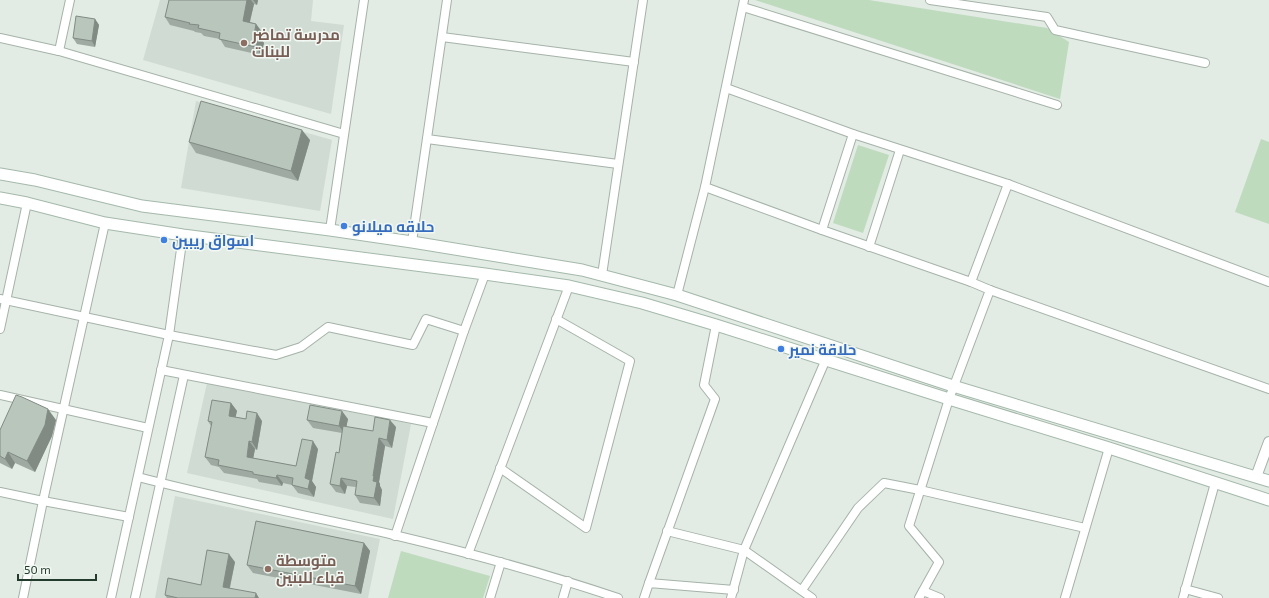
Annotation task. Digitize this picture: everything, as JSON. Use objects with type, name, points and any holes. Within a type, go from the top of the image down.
[{"type":"main road","points":[[0,174],[35,180],[142,206],[330,230],[582,270],[677,295],[954,386],[1269,481]]},
{"type":"main road","points":[[0,198],[27,203],[105,223],[183,235],[569,286],[642,303],[826,359],[1269,500]]},
{"type":"street","points":[[59,51],[70,0]]},
{"type":"street","points":[[330,230],[364,0]]},
{"type":"street","points":[[412,242],[447,0]]},
{"type":"street","points":[[602,275],[643,0]]},
{"type":"street","points":[[930,0],[1047,17],[1055,30],[1205,63]]},
{"type":"street","points":[[677,295],[705,187],[743,4],[1057,105]]},
{"type":"street","points":[[442,37],[634,62]]},
{"type":"street","points":[[0,38],[59,51],[344,134]]},
{"type":"street","points":[[726,88],[853,134],[1008,184],[1269,282]]},
{"type":"street","points":[[822,230],[853,134]]},
{"type":"street","points":[[427,139],[618,164]]},
{"type":"street","points":[[869,247],[900,150]]},
{"type":"street","points":[[971,282],[1008,184]]},
{"type":"street","points":[[705,187],[1269,389]]},
{"type":"street","points":[[0,329],[3,300],[27,203]]},
{"type":"street","points":[[23,598],[105,223]]},
{"type":"street","points":[[111,598],[168,335],[183,235]]},
{"type":"street","points":[[395,536],[464,331],[485,274]]},
{"type":"street","points":[[468,554],[569,286]]},
{"type":"street","points":[[940,598],[921,595],[939,562],[909,526],[949,399],[990,290]]},
{"type":"street","points":[[3,300],[168,335],[276,355],[301,347],[328,327],[413,345],[426,319],[464,331]]},
{"type":"street","points":[[500,468],[586,528],[630,361],[556,319]]},
{"type":"street","points":[[644,598],[715,399],[704,385],[716,325]]},
{"type":"street","points":[[649,583],[732,594],[744,550],[826,359]]},
{"type":"street","points":[[161,370],[433,423]]},
{"type":"street","points":[[135,598],[184,375]]},
{"type":"street","points":[[0,394],[64,410],[148,428]]},
{"type":"street","points":[[1256,477],[1269,442]]},
{"type":"street","points":[[1065,598],[1109,448]]},
{"type":"street","points":[[138,477],[501,562],[568,581],[618,598]]},
{"type":"street","points":[[802,590],[858,508],[884,483],[1085,528]]},
{"type":"street","points":[[1183,598],[1215,483]]},
{"type":"street","points":[[0,492],[129,517]]},
{"type":"street","points":[[667,532],[744,550],[812,598]]},
{"type":"street","points":[[490,598],[501,562]]},
{"type":"street","points":[[563,598],[568,581]]},
{"type":"street","points":[[1185,589],[1218,598]]},
{"type":"shaded area","name":"مدرسة تماضر للبنات","points":[[160,0],[313,0],[311,21],[344,25],[331,114],[143,60]]},
{"type":"shaded area","points":[[196,101],[332,140],[320,211],[181,188]]},
{"type":"shaded area","points":[[207,383],[411,424],[393,519],[187,473]]},
{"type":"shaded area","name":"متوسطة قباء للبنين","points":[[175,496],[380,539],[368,598],[155,598]]},
{"type":"green space","points":[[755,0],[869,0],[1047,28],[1069,42],[1060,99]]},
{"type":"green space","points":[[1261,139],[1269,142],[1269,224],[1235,212]]},
{"type":"green space","points":[[858,145],[889,155],[863,233],[833,223]]},
{"type":"green space","points":[[401,551],[490,576],[483,598],[388,598]]},
{"type":"building","points":[[169,0],[247,0],[243,21],[256,24],[254,35],[258,36],[256,47],[219,39],[220,33],[198,28],[199,25],[189,24],[190,23],[165,17]]},
{"type":"building","points":[[76,16],[95,19],[92,41],[73,38]]},
{"type":"building","points":[[201,101],[302,130],[291,171],[189,142]]},
{"type":"building","points":[[16,395],[48,409],[45,425],[27,461],[8,452],[5,459],[0,456],[0,430]]},
{"type":"building","points":[[212,400],[231,403],[229,416],[246,419],[247,411],[257,413],[252,442],[249,441],[247,457],[296,466],[302,439],[313,441],[305,478],[310,480],[308,489],[292,485],[293,478],[277,475],[276,478],[253,474],[253,472],[218,465],[219,460],[205,457],[212,422],[208,421]]},
{"type":"building","points":[[310,405],[342,411],[339,426],[307,420]]},
{"type":"building","points":[[375,417],[390,420],[387,440],[379,438],[373,476],[373,481],[377,482],[374,498],[355,495],[357,481],[341,478],[340,486],[330,484],[336,452],[339,453],[343,426],[373,431]]},
{"type":"building","points":[[256,521],[364,543],[355,586],[247,565]]},
{"type":"building","points":[[207,550],[229,554],[223,587],[256,593],[255,598],[178,598],[165,595],[168,578],[201,585]]},
{"type":"place","name":"مدرسة تماضر للبنات","points":[[244,43]]},
{"type":"place","name":"حلاقه ميلانو","points":[[344,226]]},
{"type":"place","name":"اسواق ريبين","points":[[164,240]]},
{"type":"place","name":"حلاقة نمير","points":[[781,349]]},
{"type":"place","name":"متوسطة قباء للبنين","points":[[268,569]]}]
